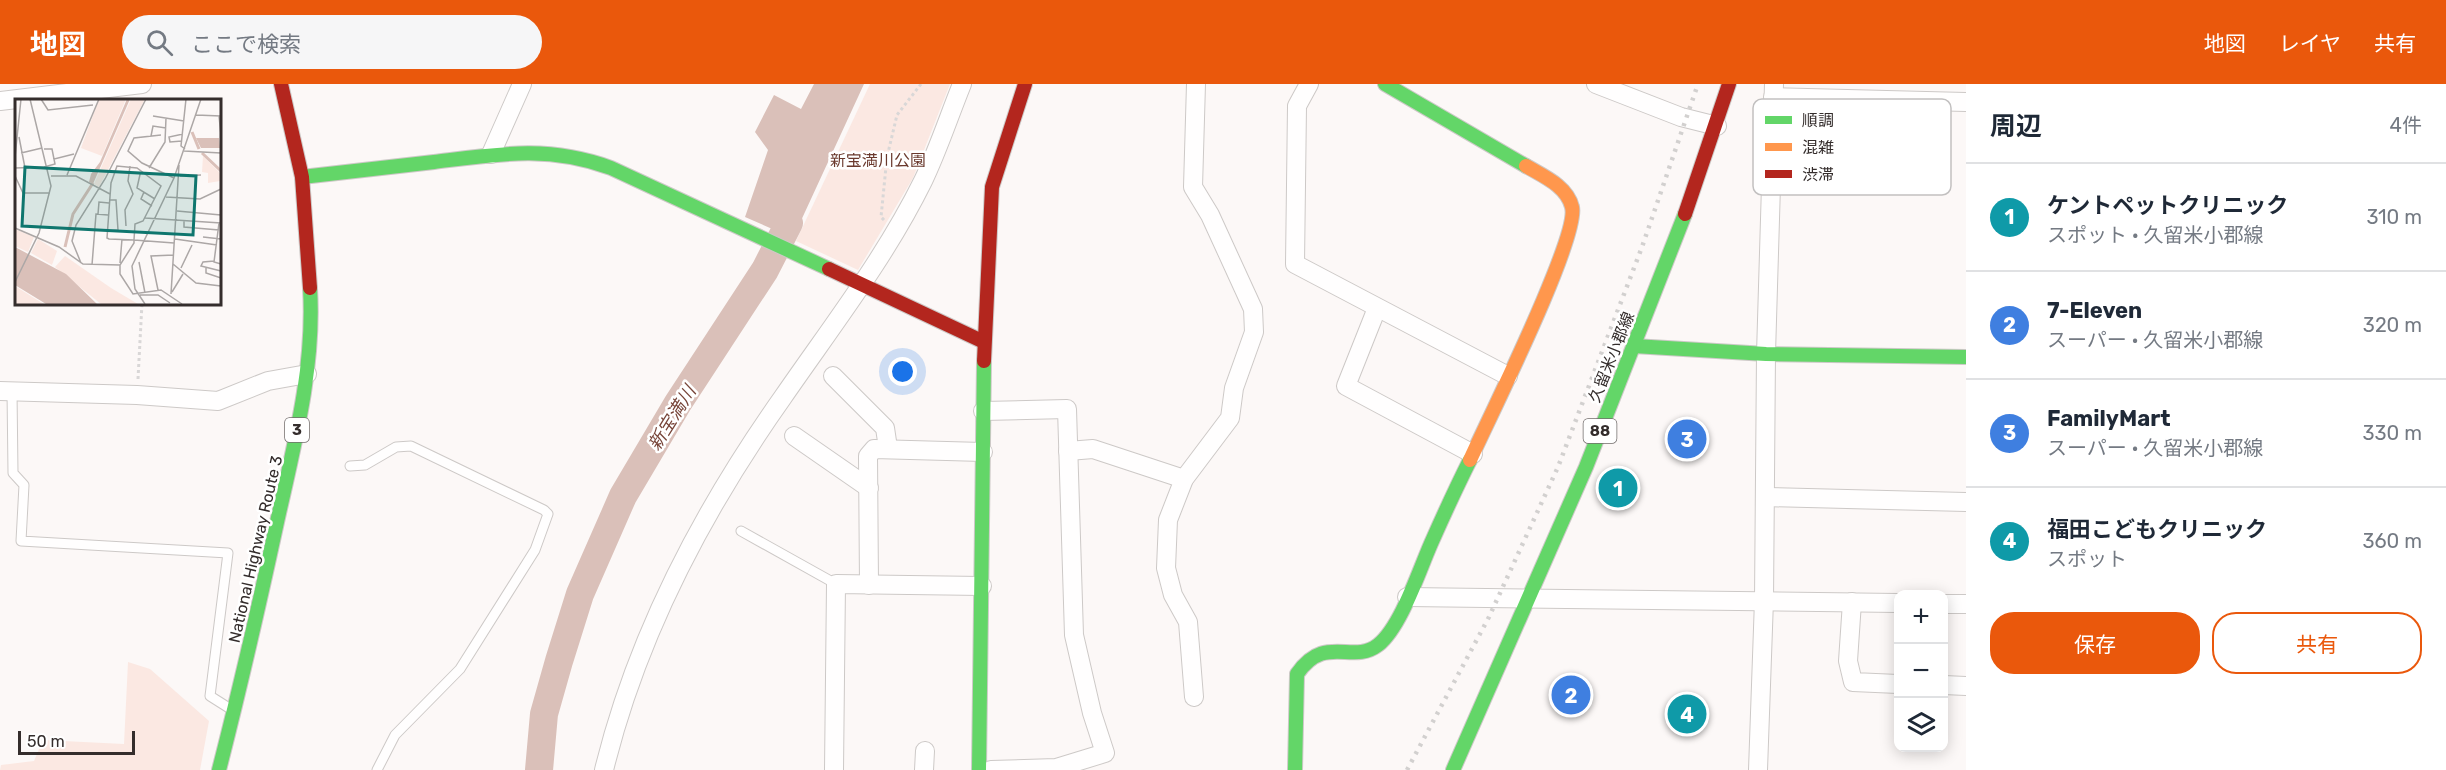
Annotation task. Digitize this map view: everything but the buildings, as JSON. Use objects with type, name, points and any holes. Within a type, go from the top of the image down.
[{"type":"main road","name":"National Highway Route 3","points":[[219,770],[292,456],[307,374],[310,295],[302,177],[293,128],[281,84]]},
{"type":"main road","points":[[979,770],[984,342],[992,187],[1025,84]]},
{"type":"main road","name":"久留米小郡線","points":[[1454,770],[1586,467],[1689,205],[1729,84]]},
{"type":"main road","points":[[1295,770],[1297,674],[1302,663],[1314,654],[1326,651],[1366,650],[1378,646],[1386,638],[1508,376],[1563,252],[1573,219],[1571,203],[1565,191],[1554,183],[1388,85]]},
{"type":"main road","points":[[302,177],[519,152],[556,154],[589,160],[716,216],[984,342]]},
{"type":"main road","points":[[1634,346],[1766,354],[1966,357]]},
{"type":"street","points":[[3,95],[142,84]]},
{"type":"street","points":[[491,154],[522,84]]},
{"type":"street","points":[[604,770],[616,725],[640,658],[698,529],[781,398],[862,285],[923,180],[962,84]]},
{"type":"street","points":[[1194,697],[1188,622],[1173,595],[1166,568],[1168,520],[1184,479],[1230,418],[1234,388],[1254,332],[1253,309],[1210,215],[1193,187],[1196,84]]},
{"type":"street","points":[[1310,84],[1297,106],[1295,264],[1508,376]]},
{"type":"street","points":[[1596,84],[1681,117],[1717,126]]},
{"type":"street","points":[[1774,91],[1914,99]]},
{"type":"street","points":[[1951,101],[1966,102]]},
{"type":"street","points":[[1758,770],[1764,600],[1766,354],[1771,195]]},
{"type":"street","points":[[1377,309],[1346,386],[1473,454]]},
{"type":"street","points":[[6,391],[137,395],[218,401],[268,381],[307,374]]},
{"type":"street","points":[[833,376],[885,428],[888,448]]},
{"type":"street","points":[[983,411],[1067,409],[1074,635],[1092,713],[1105,753],[1056,768],[991,770]]},
{"type":"street","points":[[794,436],[868,488]]},
{"type":"street","points":[[869,585],[868,456],[873,449],[983,452]]},
{"type":"street","points":[[1068,451],[1093,449],[1184,479]]},
{"type":"street","points":[[1765,497],[1966,502]]},
{"type":"street","points":[[834,770],[836,584],[982,586]]},
{"type":"street","points":[[1407,597],[1894,603]]},
{"type":"street","points":[[1852,602],[1848,661],[1853,682],[1894,684]]},
{"type":"street","points":[[1948,604],[1966,604]]},
{"type":"street","points":[[1948,686],[1966,686]]},
{"type":"street","points":[[924,770],[925,752]]},
{"type":"lane","points":[[6,391],[13,473],[24,485],[21,541],[228,553],[210,696],[234,712]]},
{"type":"lane","points":[[350,466],[365,465],[396,447],[411,446],[544,510],[548,514],[535,550],[460,669],[395,735],[377,770]]},
{"type":"lane","points":[[741,531],[836,584]]},
{"type":"path","points":[[894,230],[881,217],[887,157],[897,115],[921,84]]},
{"type":"path","points":[[137,395],[142,304]]},
{"type":"green space","name":"新宝満川公園","points":[[870,84],[950,84],[913,178],[858,270],[796,241]]},
{"type":"green space","points":[[128,662],[150,669],[209,721],[200,770],[0,770],[1,765],[34,761],[43,740],[124,744]]},
{"type":"shaded area","points":[[814,84],[864,84],[793,238],[745,217],[768,150],[755,132],[774,95],[801,109]]},
{"type":"waterway","name":"新宝満川","points":[[539,770],[544,714],[559,661],[580,594],[623,496],[678,403],[765,270],[789,223]]},
{"type":"railway","points":[[1407,770],[1489,617],[1558,467],[1642,247],[1698,84]]},
{"type":"traffic: fast","points":[[1385,84],[1526,166]]},
{"type":"traffic: fast","points":[[302,177],[502,154],[566,156],[611,168],[829,269]]},
{"type":"traffic: fast","points":[[1453,770],[1586,467],[1685,214]]},
{"type":"traffic: fast","points":[[219,770],[302,406],[311,318],[310,288]]},
{"type":"traffic: fast","points":[[1634,346],[1766,354],[1966,357]]},
{"type":"traffic: fast","points":[[979,770],[984,361]]},
{"type":"traffic: fast","points":[[1295,770],[1297,674],[1307,662],[1318,655],[1328,652],[1368,650],[1378,645],[1387,636],[1403,610],[1470,460]]},
{"type":"traffic: slow","points":[[1470,460],[1548,290],[1571,225],[1572,207],[1565,193],[1554,182],[1526,166]]},
{"type":"traffic: jam","points":[[281,84],[302,177],[310,288]]},
{"type":"traffic: jam","points":[[984,361],[992,187],[1025,84]]},
{"type":"traffic: jam","points":[[1685,214],[1729,84]]},
{"type":"traffic: jam","points":[[829,269],[984,342]]},
{"type":"place","name":"FamilyMart","points":[[1687,439]]},
{"type":"place","name":"ケントペットクリニック","points":[[1618,488]]},
{"type":"place","name":"7-Eleven","points":[[1571,695]]},
{"type":"place","name":"福田こどもクリニック","points":[[1687,714]]}]
